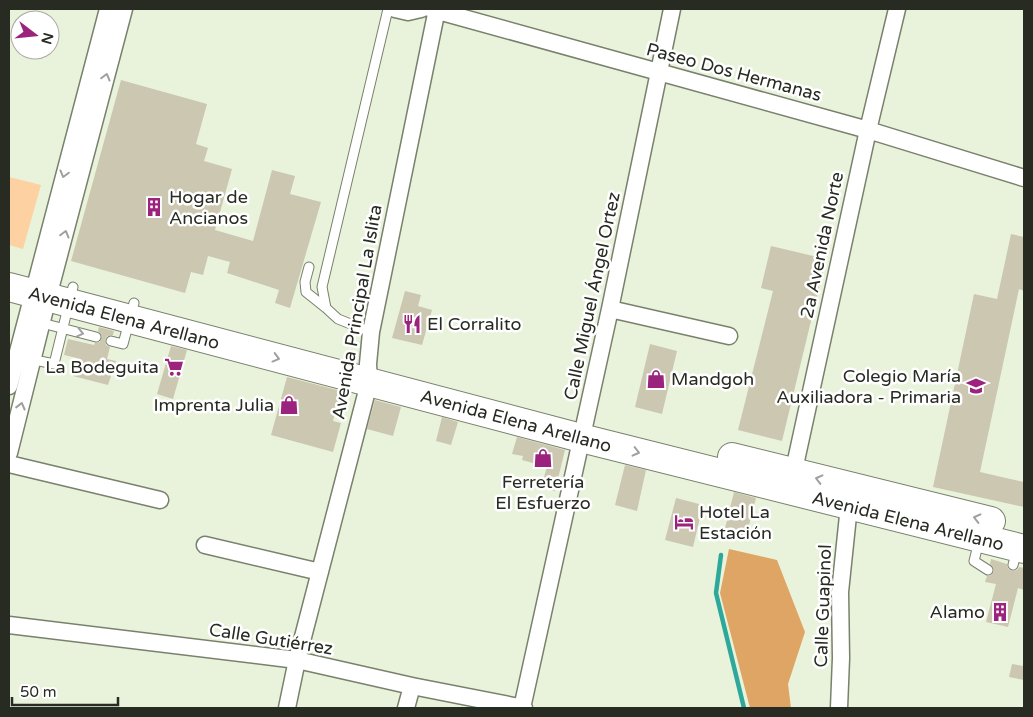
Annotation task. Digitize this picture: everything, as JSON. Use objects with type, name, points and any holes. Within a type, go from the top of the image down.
[{"type":"highway","name":"Avenida Elena Arellano","points":[[9,270],[43,296],[132,311],[583,430],[906,510],[1020,548]]},
{"type":"highway","name":"Avenida Elena Arellano","points":[[791,482],[849,506],[906,510],[980,538],[1020,548]]},
{"type":"street","name":"Paseo Dos Hermanas","points":[[395,9],[408,12],[431,9],[868,130],[1024,178]]},
{"type":"street","name":"Avenida Principal La Islita","points":[[287,708],[297,660],[368,373],[371,332],[431,9]]},
{"type":"street","name":"Calle Miguel Ángel Ortez","points":[[523,708],[610,308],[672,9]]},
{"type":"street","name":"2a Avenida Norte","points":[[791,482],[868,130],[897,9]]},
{"type":"street","points":[[9,453],[33,360],[43,296],[114,15]]},
{"type":"street","points":[[9,386],[16,356],[43,296]]},
{"type":"street","points":[[610,308],[729,336]]},
{"type":"street","points":[[9,464],[160,500]]},
{"type":"street","name":"Calle Guapinol","points":[[839,708],[841,658],[840,592],[849,506]]},
{"type":"street","points":[[205,545],[320,572]]},
{"type":"street","name":"Calle Gutiérrez","points":[[9,625],[297,660],[412,686],[523,708]]},
{"type":"street","points":[[406,708],[412,686]]},
{"type":"lane","points":[[326,308],[322,287],[388,9]]},
{"type":"lane","points":[[309,267],[305,282],[306,292],[338,320],[371,332]]},
{"type":"lane","points":[[43,296],[63,329],[96,337]]},
{"type":"lane","points":[[16,356],[54,364],[63,329],[43,296]]},
{"type":"lane","points":[[111,340],[123,344],[132,311]]},
{"type":"lane","points":[[980,538],[974,560],[988,570]]},
{"type":"shaded area","points":[[9,177],[41,185],[23,249],[9,245]]},
{"type":"shaded area","points":[[729,549],[777,560],[805,632],[788,684],[791,708],[750,708],[720,593]]},
{"type":"building","name":"Hogar de Ancianos","points":[[121,80],[207,104],[196,144],[208,148],[204,161],[232,169],[215,230],[253,241],[272,170],[295,176],[290,194],[321,202],[290,308],[275,303],[279,290],[227,273],[230,262],[208,256],[203,275],[191,272],[185,293],[71,261]]},
{"type":"building","name":"Colegio María Auxiliadora - Primaria","points":[[1011,234],[1024,237],[1024,291],[1019,289],[980,472],[1024,482],[1024,507],[933,487],[974,294],[997,299]]},
{"type":"building","points":[[771,246],[826,259],[782,441],[738,430],[773,291],[761,288]]},
{"type":"building","name":"El Corralito","points":[[405,291],[421,295],[418,306],[432,310],[422,345],[392,338]]},
{"type":"building","points":[[99,327],[114,331],[113,335],[107,336],[105,340],[106,345],[110,347],[107,359],[116,361],[108,385],[73,376],[77,358],[64,355],[68,339],[94,345],[100,342],[102,336],[98,331]]},
{"type":"building","name":"Mandgoh","points":[[650,344],[677,351],[662,414],[635,407]]},
{"type":"building","name":"La Bodeguita","points":[[171,346],[187,350],[173,399],[157,394]]},
{"type":"building","points":[[287,377],[341,391],[333,421],[341,423],[333,452],[271,435]]},
{"type":"building","points":[[375,400],[401,407],[393,436],[367,429]]},
{"type":"building","points":[[442,417],[458,422],[451,445],[436,441]]},
{"type":"building","name":"Ferretería El Esfuerzo","points":[[517,437],[565,450],[555,491],[541,487],[547,467],[522,460],[523,456],[512,454]]},
{"type":"building","points":[[625,465],[646,470],[637,511],[615,505]]},
{"type":"building","points":[[734,492],[756,498],[745,541],[723,536]]},
{"type":"building","name":"Hotel La Estación","points":[[676,498],[703,505],[693,547],[665,540]]},
{"type":"building","points":[[991,559],[1007,564],[1008,569],[1012,571],[1017,570],[1019,567],[1024,568],[1024,590],[1018,588],[1008,627],[986,622],[996,584],[985,582],[987,576],[991,575],[994,571],[990,564]]},
{"type":"building","points":[[1012,664],[1024,666],[1024,680],[1009,677]]},
{"type":"waterway","points":[[721,555],[716,593],[744,708]]},
{"type":"place","name":"Hogar de Ancianos","points":[[154,207]]},
{"type":"place","name":"El Corralito","points":[[412,324]]},
{"type":"place","name":"La Bodeguita","points":[[174,367]]},
{"type":"place","name":"Mandgoh","points":[[656,379]]},
{"type":"place","name":"Colegio María Auxiliadora - Primaria","points":[[976,386]]},
{"type":"place","name":"Imprenta Julia","points":[[289,405]]},
{"type":"place","name":"Ferretería El Esfuerzo","points":[[543,458]]},
{"type":"place","name":"Hotel La Estación","points":[[684,522]]},
{"type":"place","name":"Alamo","points":[[1000,612]]}]
